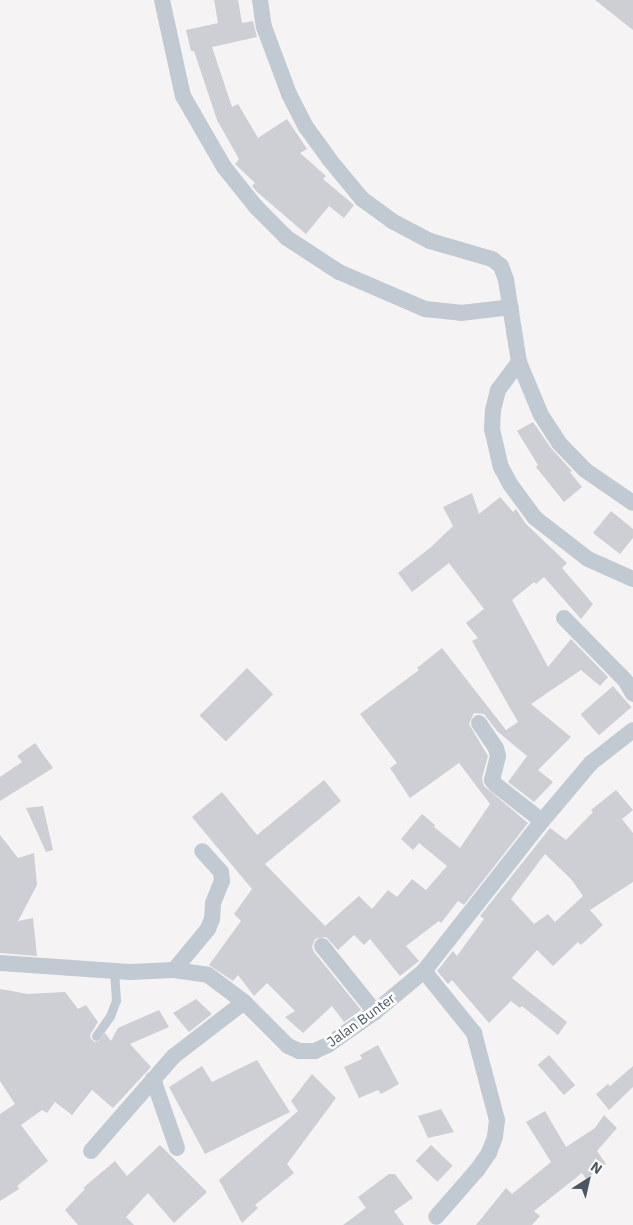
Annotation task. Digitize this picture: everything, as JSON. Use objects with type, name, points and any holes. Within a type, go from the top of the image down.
[{"type":"street","points":[[162,0],[183,96],[224,167],[256,207],[287,238],[339,272],[425,309],[461,313],[511,307]]},
{"type":"street","points":[[260,0],[264,27],[289,94],[306,126],[343,177],[362,199],[415,235],[497,262],[501,266],[506,280],[519,362],[541,415],[559,443],[585,470],[633,503]]},
{"type":"street","points":[[519,362],[498,390],[493,410],[492,429],[500,467],[535,518],[588,558],[633,579]]},
{"type":"street","points":[[564,618],[625,680],[633,694]]},
{"type":"street","points":[[479,723],[496,748],[498,756],[492,780],[542,822]]},
{"type":"street","name":"Jalan Bunter","points":[[0,963],[114,970],[174,970],[208,975],[244,1002],[288,1046],[306,1052],[328,1045],[375,1012],[424,971],[591,763],[633,730]]},
{"type":"street","points":[[174,970],[208,929],[212,919],[213,903],[222,881],[221,872],[202,851]]},
{"type":"street","points":[[322,946],[375,1012]]},
{"type":"street","points":[[424,971],[474,1033],[497,1120],[495,1137],[488,1153],[477,1170],[436,1217]]},
{"type":"street","points":[[90,1151],[174,1056],[244,1002]]},
{"type":"street","points":[[153,1079],[177,1148]]},
{"type":"lane","points":[[96,1036],[110,1016],[116,1000],[114,970]]},
{"type":"building","points":[[214,0],[238,0],[242,23],[253,21],[257,37],[212,47],[232,107],[238,104],[258,138],[287,119],[307,149],[300,153],[326,176],[323,179],[354,205],[344,218],[329,206],[306,234],[257,192],[252,186],[255,183],[235,164],[239,159],[217,120],[194,51],[191,51],[186,30],[218,23]]},
{"type":"building","points":[[595,0],[633,0],[633,30]]},
{"type":"building","points":[[533,422],[551,448],[572,471],[570,472],[582,487],[564,502],[536,467],[538,465],[517,431]]},
{"type":"building","points":[[472,493],[479,514],[500,497],[513,512],[516,509],[526,524],[567,563],[562,568],[593,604],[581,619],[544,577],[536,584],[534,582],[512,600],[548,667],[571,639],[608,677],[600,686],[581,670],[531,704],[571,737],[538,770],[553,782],[534,802],[508,782],[527,756],[497,731],[484,714],[474,713],[469,724],[488,756],[482,778],[484,786],[528,823],[464,905],[458,901],[441,923],[439,921],[406,946],[419,961],[400,976],[370,939],[364,945],[354,935],[338,950],[326,937],[315,939],[312,947],[314,952],[361,1010],[344,1022],[332,1006],[303,1033],[285,1017],[295,1011],[267,983],[254,996],[238,975],[233,981],[209,965],[241,921],[234,914],[252,889],[192,817],[222,792],[257,835],[324,780],[341,801],[265,864],[325,926],[359,896],[372,909],[388,890],[397,897],[412,879],[426,890],[447,866],[419,843],[413,850],[401,839],[422,814],[435,825],[434,827],[460,848],[490,804],[459,763],[410,798],[390,768],[397,763],[360,714],[419,670],[417,668],[442,648],[506,730],[518,722],[472,641],[478,638],[466,623],[484,609],[449,563],[412,592],[398,573],[431,547],[453,526],[443,507]]},
{"type":"building","points":[[611,511],[633,529],[633,538],[620,554],[593,533]]},
{"type":"building","points":[[247,668],[273,694],[226,742],[200,715]]},
{"type":"building","points":[[613,686],[631,707],[599,735],[581,714]]},
{"type":"building","points":[[35,743],[53,768],[0,801],[0,777],[22,762],[17,756]]},
{"type":"building","points":[[616,790],[633,810],[622,819],[633,833],[633,882],[590,910],[603,925],[581,945],[578,942],[553,966],[537,950],[512,978],[567,1022],[558,1035],[522,1006],[520,1008],[511,1001],[489,1023],[452,980],[448,984],[437,971],[453,951],[457,956],[484,919],[480,916],[550,828],[566,840],[593,812],[591,810]],"holes":[[[545,854],[571,879],[583,896],[555,922],[548,914],[534,924],[511,899]]]},
{"type":"building","points":[[43,806],[53,850],[46,852],[26,808]]},
{"type":"building","points":[[0,835],[18,858],[34,853],[37,885],[18,921],[33,918],[37,956],[0,953]]},
{"type":"building","points":[[0,989],[28,994],[65,992],[78,1009],[86,1005],[98,1022],[90,1035],[91,1039],[95,1042],[99,1041],[105,1033],[111,1041],[118,1028],[159,1010],[169,1027],[130,1044],[151,1067],[113,1108],[92,1090],[72,1115],[55,1102],[47,1113],[42,1110],[21,1125],[48,1161],[17,1186],[19,1189],[0,1201],[0,1114],[15,1104],[0,1081]]},
{"type":"building","points":[[196,999],[212,1014],[189,1032],[173,1013]]},
{"type":"building","points":[[378,1045],[399,1084],[381,1094],[378,1090],[359,1098],[344,1067],[362,1059],[360,1055]]},
{"type":"building","points":[[549,1055],[575,1085],[564,1095],[538,1065]]},
{"type":"building","points":[[257,1060],[290,1112],[205,1154],[169,1087],[202,1066],[212,1082]]},
{"type":"building","points":[[633,1066],[633,1087],[609,1110],[596,1094],[608,1084],[610,1086]]},
{"type":"building","points":[[312,1074],[336,1098],[287,1164],[294,1173],[255,1205],[258,1208],[242,1223],[219,1180],[298,1111],[291,1101]]},
{"type":"building","points":[[441,1109],[454,1132],[428,1138],[418,1116]]},
{"type":"building","points":[[545,1111],[566,1147],[595,1128],[604,1115],[617,1128],[597,1151],[606,1164],[586,1179],[582,1173],[534,1211],[540,1216],[532,1225],[476,1225],[506,1188],[512,1194],[551,1162],[526,1122]]},
{"type":"building","points":[[160,1145],[207,1192],[174,1223],[148,1193],[126,1217],[134,1225],[78,1225],[65,1210],[85,1189],[83,1188],[115,1161],[127,1176]]},
{"type":"building","points":[[431,1145],[453,1166],[437,1182],[416,1161]]},
{"type":"building","points":[[389,1174],[395,1174],[413,1198],[394,1211],[404,1225],[343,1225],[366,1208],[358,1197]]}]
